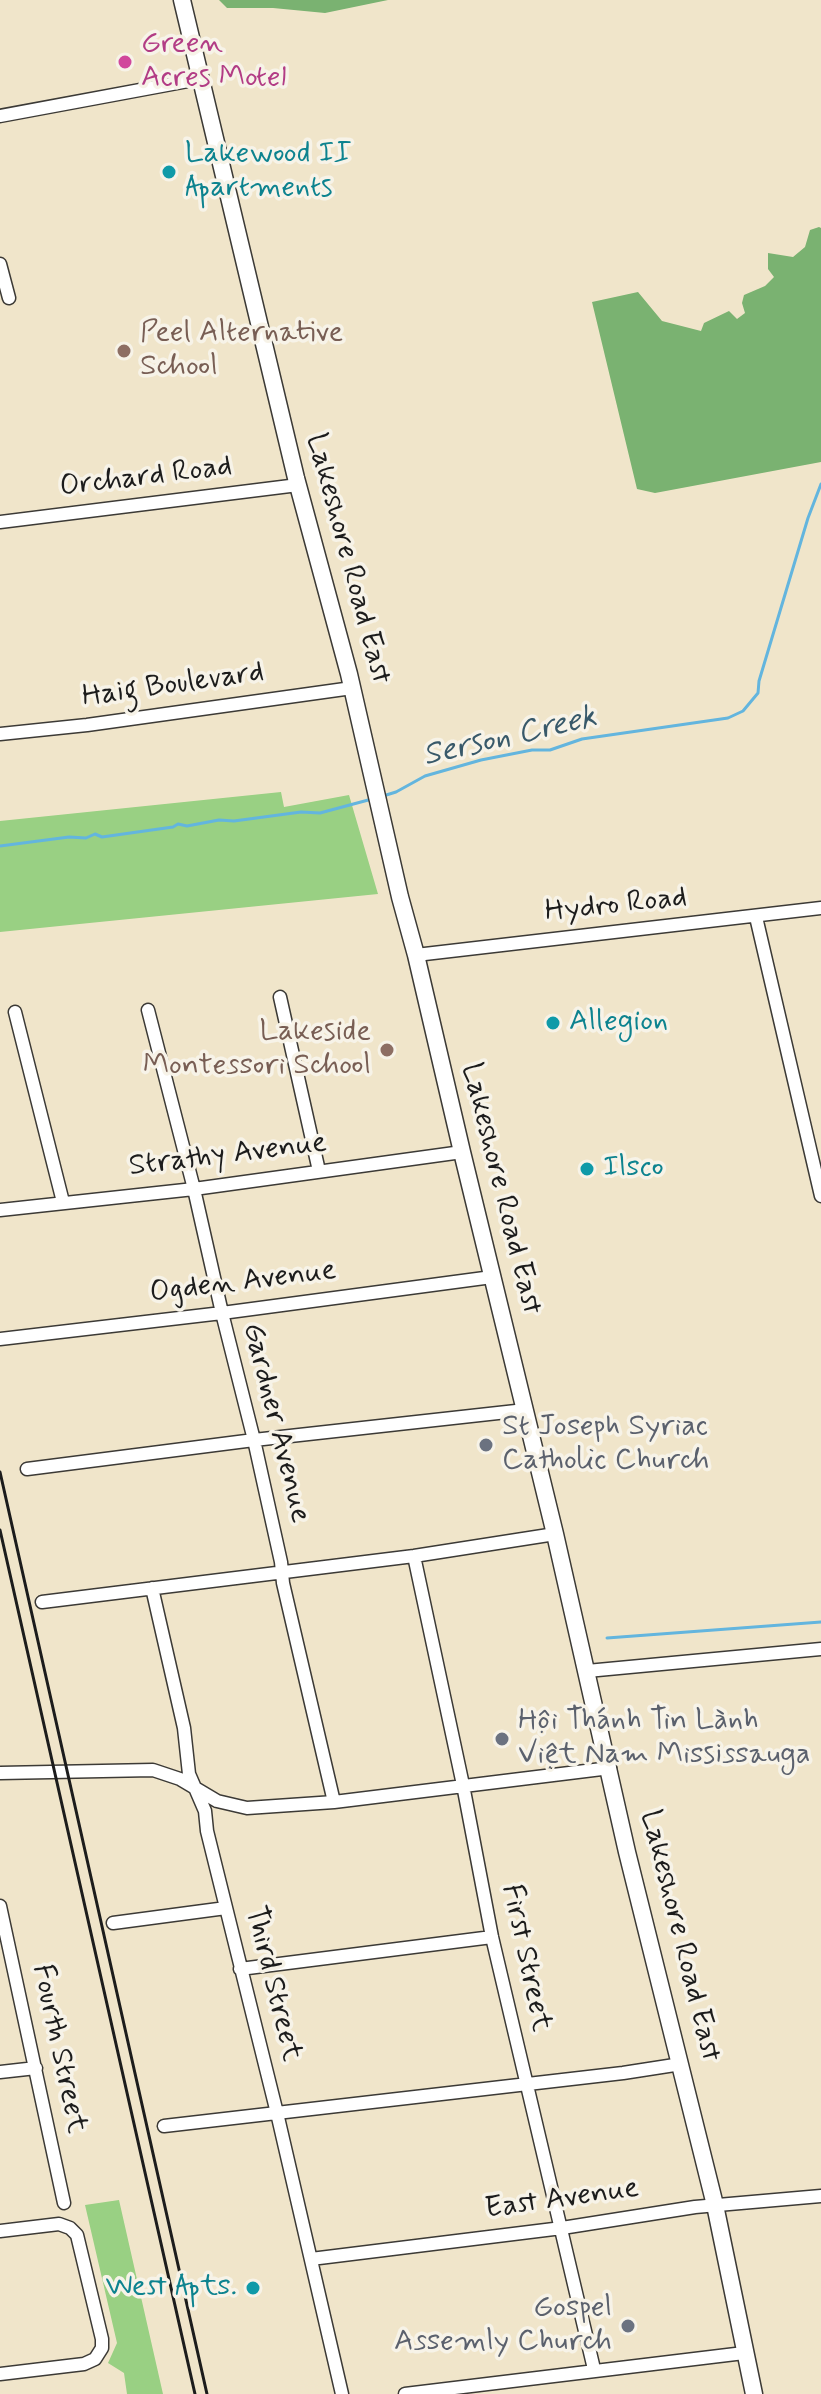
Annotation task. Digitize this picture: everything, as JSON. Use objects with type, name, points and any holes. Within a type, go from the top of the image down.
[{"type":"main road","name":"Lakeshore Road East","points":[[182,0],[298,485],[352,688],[555,1534],[627,1852],[715,2205],[754,2394]]},
{"type":"street","points":[[0,116],[199,79]]},
{"type":"street","points":[[0,264],[9,298]]},
{"type":"street","name":"Orchard Road","points":[[0,522],[298,485]]},
{"type":"street","name":"Haig Boulevard","points":[[0,734],[352,688]]},
{"type":"street","name":"Hydro Road","points":[[416,955],[821,908]]},
{"type":"street","points":[[756,917],[821,1196]]},
{"type":"street","points":[[280,997],[319,1171]]},
{"type":"street","name":"Gardner Avenue","points":[[148,1010],[254,1440],[283,1583],[334,1802]]},
{"type":"street","points":[[15,1012],[63,1202]]},
{"type":"street","name":"Strathy Avenue","points":[[0,1210],[194,1189],[462,1152]]},
{"type":"street","name":"Ogden Avenue","points":[[0,1339],[492,1277]]},
{"type":"street","points":[[27,1469],[525,1410]]},
{"type":"street","points":[[42,1602],[414,1556],[555,1534]]},
{"type":"street","name":"First Street","points":[[414,1556],[492,1937],[594,2369]]},
{"type":"street","name":"Third Street","points":[[152,1588],[184,1728],[189,1774],[205,1811],[207,1831],[342,2394]]},
{"type":"street","points":[[587,1671],[821,1649]]},
{"type":"street","points":[[0,1773],[153,1770],[180,1779],[217,1801],[247,1808],[334,1802],[610,1768]]},
{"type":"street","name":"Fourth Street","points":[[0,1906],[64,2203]]},
{"type":"street","points":[[113,1923],[226,1908]]},
{"type":"street","points":[[240,1969],[492,1937]]},
{"type":"street","points":[[164,2126],[681,2064]]},
{"type":"street","points":[[0,2072],[36,2068]]},
{"type":"street","name":"East Avenue","points":[[311,2259],[562,2228],[715,2205],[821,2196]]},
{"type":"street","points":[[0,2231],[59,2224],[77,2235],[102,2339],[102,2348],[95,2359],[84,2364],[0,2374]]},
{"type":"street","points":[[405,2394],[467,2390],[594,2369],[744,2353]]},
{"type":"green space","points":[[219,0],[388,0],[325,13],[227,8]]},
{"type":"green space","points":[[819,227],[821,462],[655,493],[637,489],[592,302],[638,292],[662,321],[701,331],[704,323],[729,311],[737,319],[745,313],[742,303],[744,295],[765,286],[774,277],[768,269],[768,253],[793,257],[805,247],[810,230]]},
{"type":"green space","points":[[281,792],[284,807],[349,795],[378,894],[0,932],[0,821]]},
{"type":"green space","points":[[119,2200],[163,2394],[127,2394],[124,2373],[108,2363],[117,2343],[85,2205]]},
{"type":"waterway","name":"Serson Creek","points":[[383,796],[425,776],[481,760],[532,750],[550,750],[582,739],[728,718],[743,711],[758,693],[808,518],[821,484]]},
{"type":"waterway","name":"Serson Creek","points":[[0,846],[69,837],[86,838],[95,834],[102,837],[178,824],[187,826],[219,820],[320,813],[372,799]]},
{"type":"waterway","points":[[607,1638],[821,1622]]},
{"type":"railway","points":[[0,1472],[207,2394]]},
{"type":"railway","points":[[0,1530],[195,2394]]},
{"type":"place","name":"Green Acres Motel","points":[[125,62]]},
{"type":"place","name":"Lakewood II Apartments","points":[[169,172]]},
{"type":"place","name":"Peel Alternative School","points":[[124,351]]},
{"type":"place","name":"Allegion","points":[[553,1023]]},
{"type":"place","name":"Lakeside Montessori School","points":[[387,1050]]},
{"type":"place","name":"Ilsco","points":[[587,1169]]},
{"type":"place","name":"St Joseph Syriac Catholic Church","points":[[486,1445]]},
{"type":"place","name":"Hội Thánh Tin Lành Việt Nam Mississauga","points":[[502,1739]]},
{"type":"place","name":"West Apts.","points":[[253,2288]]},
{"type":"place","name":"Gospel Assemly Church","points":[[628,2326]]}]
